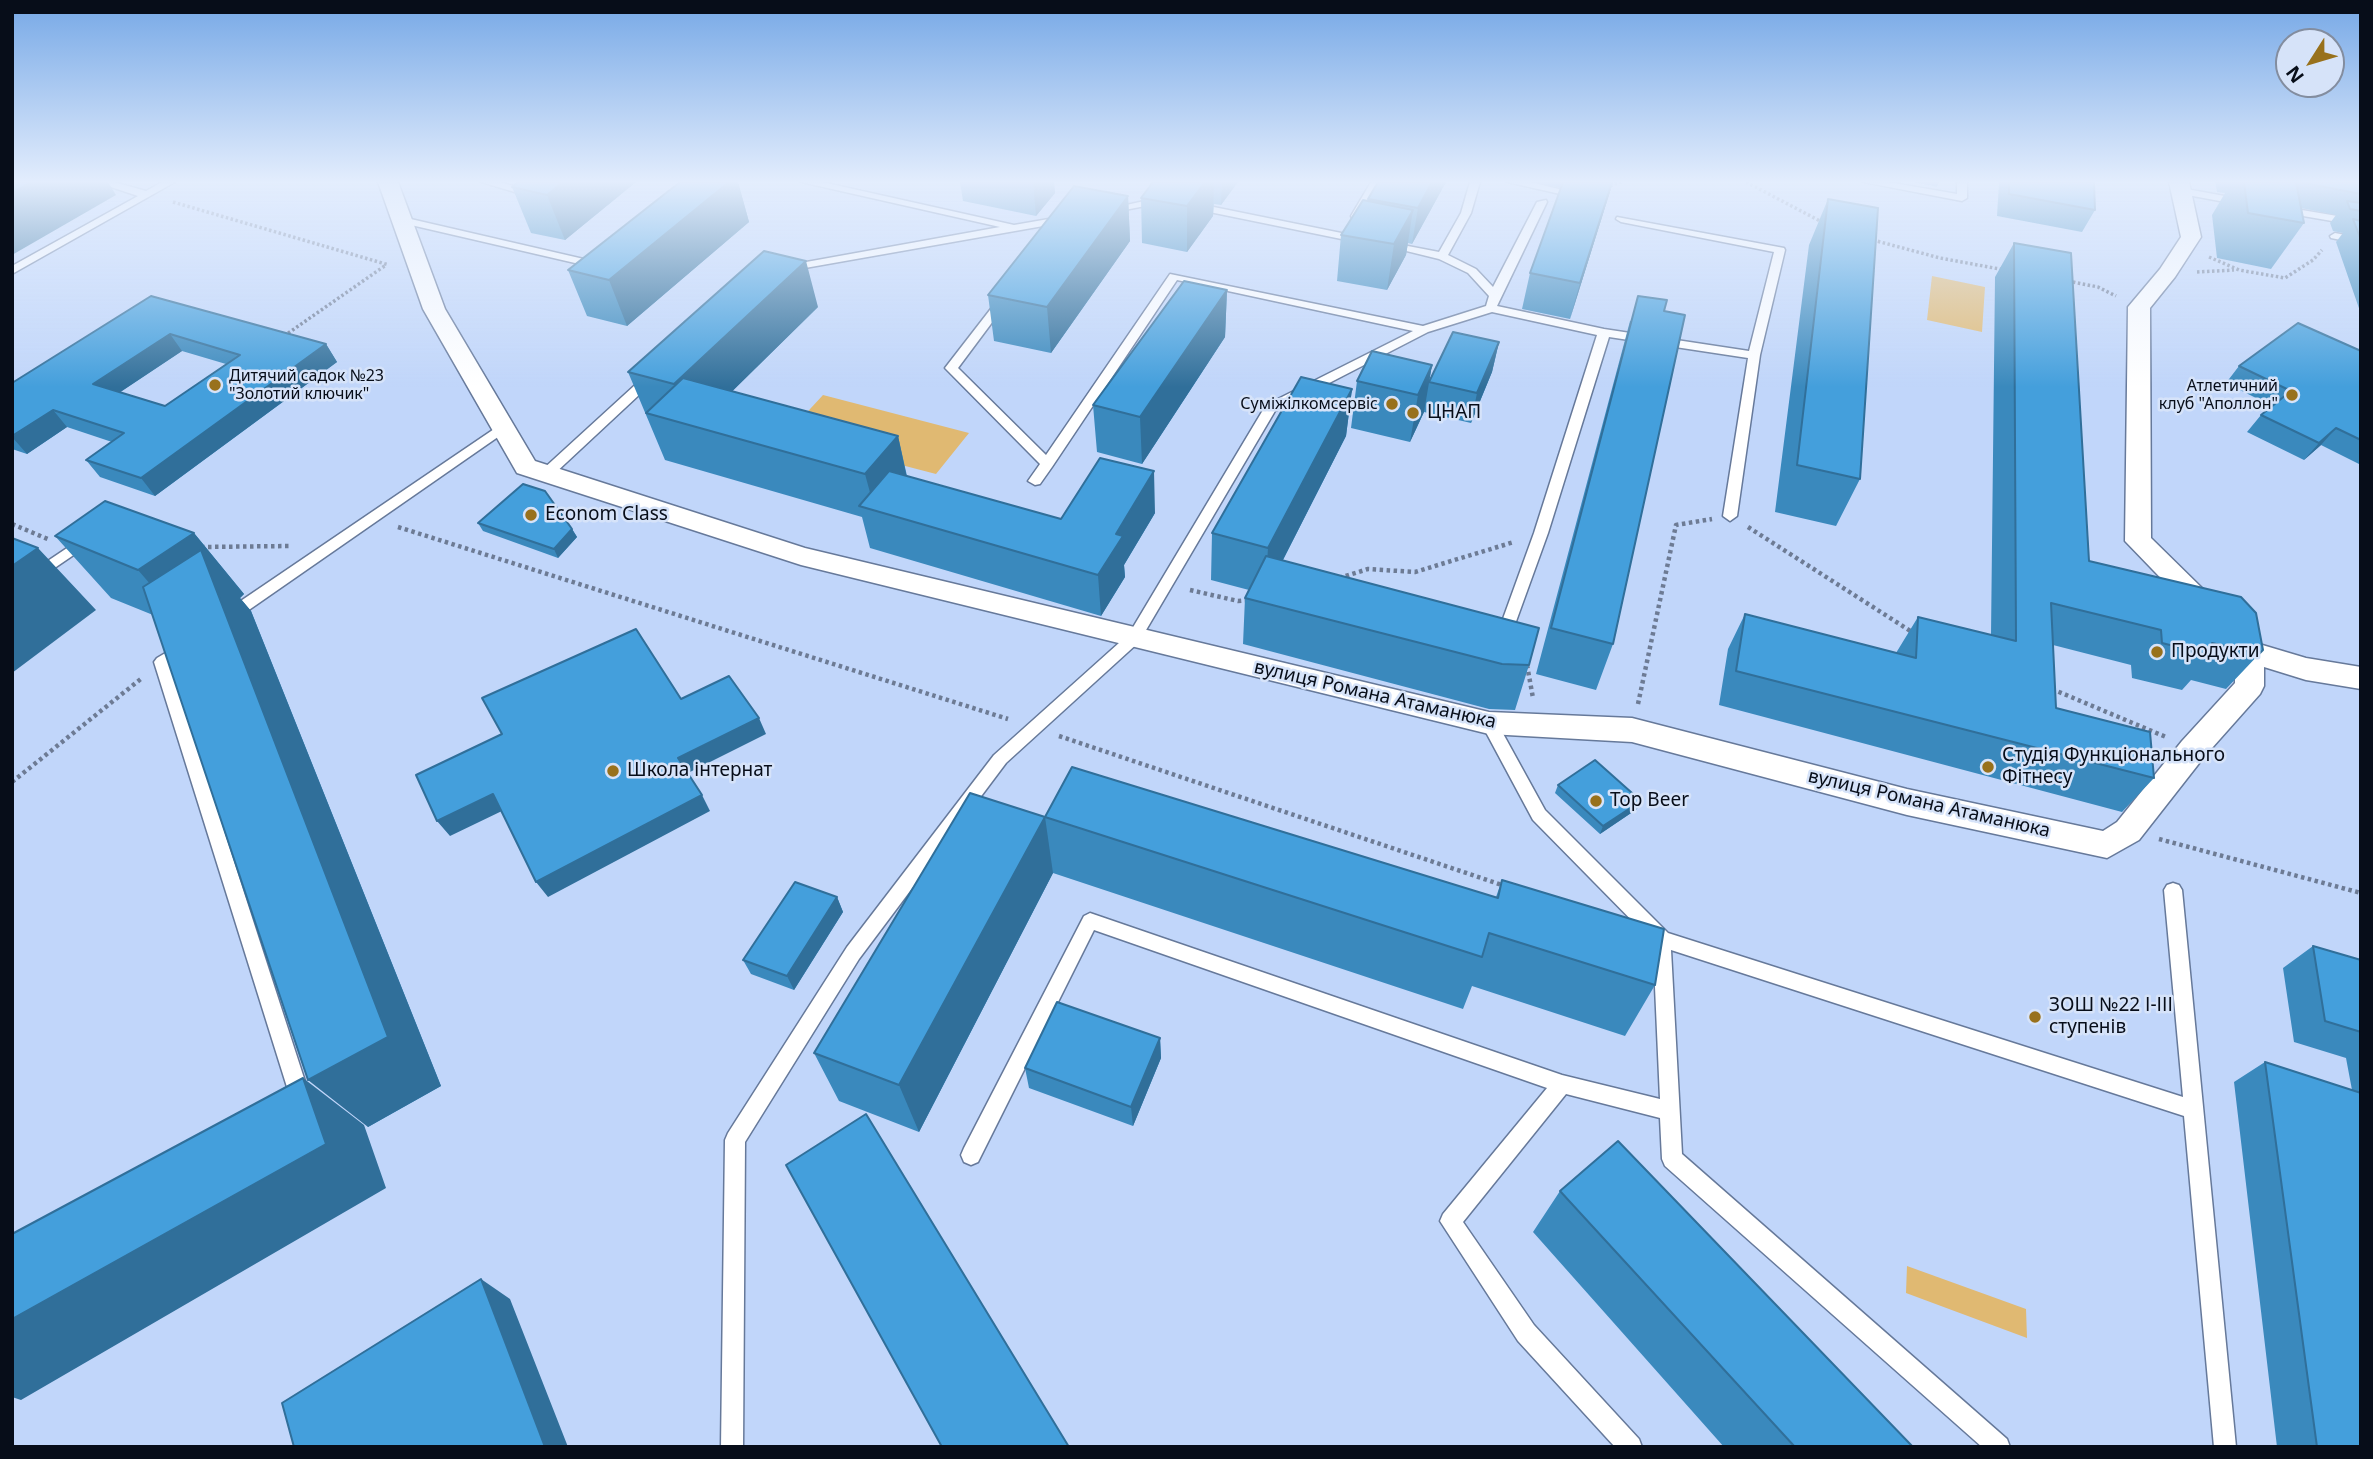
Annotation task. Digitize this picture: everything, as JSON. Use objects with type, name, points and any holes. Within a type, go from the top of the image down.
[{"type":"street","name":"вулиця Романа Атаманюка","points":[[412,250],[434,309],[526,467],[801,556],[1489,723],[1536,728],[1632,730],[1907,802],[2107,845],[2128,831]]},
{"type":"street","points":[[2183,250],[2168,273],[2139,307],[2138,541],[2249,652],[2306,669],[2361,678]]},
{"type":"street","points":[[2128,831],[2193,748],[2250,686],[2249,652]]},
{"type":"lane","points":[[12,271],[49,250]]},
{"type":"lane","points":[[533,250],[603,266],[613,258]]},
{"type":"lane","points":[[776,270],[891,250]]},
{"type":"lane","points":[[1414,250],[1443,256],[1472,271],[1493,301]]},
{"type":"lane","points":[[1443,256],[1446,250]]},
{"type":"lane","points":[[1493,301],[1518,250]]},
{"type":"lane","points":[[1730,516],[1754,355],[1780,250]]},
{"type":"lane","points":[[1035,481],[1174,276],[1423,330]]},
{"type":"lane","points":[[1009,294],[951,368],[1047,464]]},
{"type":"lane","points":[[732,1447],[735,1140],[853,953],[1000,759],[1134,638],[1270,408],[1423,330],[1493,301],[1604,333],[1754,355]]},
{"type":"lane","points":[[1507,627],[1541,533],[1604,333]]},
{"type":"lane","points":[[547,473],[655,373]]},
{"type":"lane","points":[[219,623],[503,427]]},
{"type":"lane","points":[[12,592],[73,549]]},
{"type":"lane","points":[[196,639],[162,662],[306,1115],[293,1122]]},
{"type":"lane","points":[[1489,723],[1539,815],[1662,939],[2192,1109]]},
{"type":"lane","points":[[2174,890],[2225,1447]]},
{"type":"lane","points":[[971,1155],[1090,921],[1562,1084],[1670,1111]]},
{"type":"lane","points":[[1662,939],[1672,1159],[1999,1447]]},
{"type":"lane","points":[[1562,1084],[1450,1221],[1525,1333],[1631,1447]]},
{"type":"path","points":[[339,250],[421,275]]},
{"type":"path","points":[[1910,250],[2006,270]]},
{"type":"path","points":[[2206,250],[2210,259],[2239,270],[2285,278],[2313,260],[2322,250]]},
{"type":"path","points":[[274,343],[387,264]]},
{"type":"path","points":[[2168,273],[2239,270]]},
{"type":"path","points":[[2058,279],[2098,287],[2139,307]]},
{"type":"path","points":[[1632,730],[1676,525],[1730,516],[1917,635]]},
{"type":"path","points":[[12,524],[73,549]]},
{"type":"path","points":[[1331,581],[1368,569],[1415,572],[1541,533]]},
{"type":"path","points":[[196,547],[333,545]]},
{"type":"path","points":[[1166,584],[1238,601],[1259,598]]},
{"type":"path","points":[[1507,627],[1529,670],[1536,728]]},
{"type":"path","points":[[12,782],[162,662]]},
{"type":"path","points":[[2041,685],[2193,748]]},
{"type":"path","points":[[2128,831],[2361,893]]},
{"type":"shaded area","points":[[1932,276],[1985,287],[1982,332],[1927,320]]},
{"type":"shaded area","points":[[823,395],[969,433],[936,474],[786,435]]},
{"type":"shaded area","points":[[1907,1266],[2026,1309],[2027,1338],[1906,1293]]},
{"type":"building","points":[[593,250],[646,250],[609,280],[568,270]]},
{"type":"building","points":[[1023,250],[1089,250],[1047,307],[988,295]]},
{"type":"building","points":[[1538,250],[1590,250],[1580,283],[1530,273]]},
{"type":"building","points":[[1822,250],[1875,250],[1860,479],[1797,465]]},
{"type":"building","points":[[2014,250],[2054,250],[2071,253],[2089,561],[2241,597],[2256,613],[2263,650],[2259,654],[2212,643],[2213,656],[2162,643],[2161,630],[2051,603],[2056,708],[2150,732],[2154,778],[1736,671],[1745,614],[1916,658],[1918,617],[2016,641]]},
{"type":"building","points":[[764,251],[806,261],[674,384],[628,372]]},
{"type":"building","points":[[1184,281],[1227,290],[1140,417],[1093,405]]},
{"type":"building","points":[[151,296],[326,344],[141,478],[86,460],[124,433],[53,410],[12,436],[12,383]],"holes":[[[170,334],[240,355],[165,406],[93,384]]]},
{"type":"building","points":[[1638,296],[1667,300],[1664,311],[1685,315],[1613,644],[1551,628]]},
{"type":"building","name":"Атлетичний клуб \"Аполлон\"","points":[[2298,323],[2361,351],[2361,440],[2336,428],[2319,443],[2261,415],[2291,391],[2239,366]]},
{"type":"building","points":[[1453,332],[1499,342],[1477,393],[1429,382]]},
{"type":"building","points":[[1372,351],[1432,365],[1418,395],[1357,381]]},
{"type":"building","points":[[1301,377],[1352,389],[1268,548],[1212,533]]},
{"type":"building","points":[[683,378],[898,436],[865,474],[646,413]]},
{"type":"building","points":[[1100,458],[1154,471],[1116,534],[1123,536],[1098,575],[859,506],[889,471],[1061,519]]},
{"type":"building","name":"Econom Class","points":[[523,484],[545,491],[572,529],[554,549],[478,523]]},
{"type":"building","points":[[105,501],[194,533],[138,570],[55,536]]},
{"type":"building","points":[[12,538],[38,548],[12,566]]},
{"type":"building","points":[[201,550],[388,1037],[308,1080],[143,587]]},
{"type":"building","points":[[1266,556],[1539,628],[1529,665],[1502,664],[1245,598]]},
{"type":"building","name":"Школа інтернат","points":[[636,629],[681,699],[729,676],[759,718],[678,758],[702,795],[536,882],[493,794],[437,821],[416,775],[502,734],[482,698]]},
{"type":"building","name":"Top Beer","points":[[1595,760],[1641,801],[1603,826],[1558,785]]},
{"type":"building","points":[[1072,767],[1498,898],[1502,880],[1664,929],[1655,985],[1489,933],[1482,957],[1045,817]]},
{"type":"building","points":[[970,793],[1045,817],[899,1085],[814,1053]]},
{"type":"building","points":[[795,882],[837,897],[787,976],[743,960]]},
{"type":"building","points":[[2313,946],[2361,960],[2361,1032],[2325,1021]]},
{"type":"building","points":[[1057,1002],[1160,1038],[1131,1107],[1025,1068]]},
{"type":"building","points":[[2265,1062],[2361,1093],[2361,1447],[2317,1447]]},
{"type":"building","points":[[303,1078],[326,1144],[12,1319],[12,1234]]},
{"type":"building","points":[[866,1114],[1069,1447],[942,1447],[786,1165]]},
{"type":"building","points":[[1618,1141],[1913,1447],[1795,1447],[1560,1191]]},
{"type":"building","points":[[481,1279],[545,1447],[294,1447],[282,1403]]},
{"type":"place","name":"Дитячий садок №23 \"Золотий ключик\"","points":[[215,385]]},
{"type":"place","name":"Атлетичний клуб \"Аполлон\"","points":[[2292,395]]},
{"type":"place","name":"Суміжілкомсервіс","points":[[1392,404]]},
{"type":"place","name":"ЦНАП","points":[[1413,413]]},
{"type":"place","name":"Econom Class","points":[[531,515]]},
{"type":"place","name":"Продукти","points":[[2157,652]]},
{"type":"place","name":"Студія Функціонального Фітнесу","points":[[1988,767]]},
{"type":"place","name":"Школа інтернат","points":[[613,771]]},
{"type":"place","name":"Top Beer","points":[[1596,801]]},
{"type":"place","name":"ЗОШ №22 І-ІІІ ступенів","points":[[2035,1017]]}]
